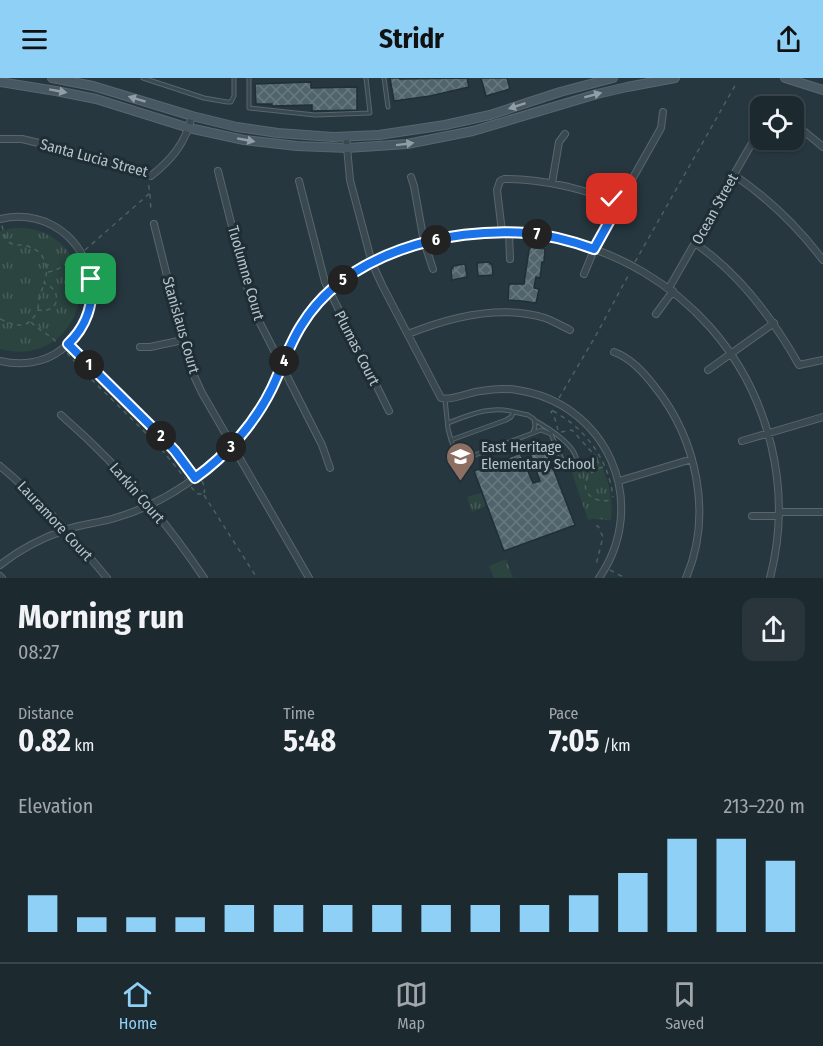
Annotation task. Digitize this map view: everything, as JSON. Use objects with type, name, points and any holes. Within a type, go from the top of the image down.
[{"type":"street","points":[[52,78],[93,86],[237,127],[278,134],[316,136],[379,135],[445,125],[490,115],[560,92],[613,78]]},
{"type":"street","points":[[0,82],[96,99],[189,128],[262,143],[347,148],[407,144],[464,133],[491,127],[597,94],[675,78]]},
{"type":"street","points":[[785,78],[823,90]]},
{"type":"street","points":[[584,274],[594,249],[661,128],[663,112]]},
{"type":"street","name":"Santa Lucia Street","points":[[0,139],[22,139],[43,144],[151,176],[178,151],[192,116]]},
{"type":"street","points":[[804,131],[823,147]]},
{"type":"street","points":[[552,183],[559,142],[565,134]]},
{"type":"street","points":[[346,136],[350,180],[372,263],[441,398],[500,389],[530,392],[549,399],[573,414],[595,435],[606,451],[619,481],[622,500],[621,530],[612,556],[599,578]]},
{"type":"street","name":"Ocean Street","points":[[656,314],[750,147]]},
{"type":"street","name":"Tuolumne Court","points":[[218,171],[250,298],[264,332],[322,445],[330,468]]},
{"type":"street","points":[[734,175],[781,213],[823,260]]},
{"type":"street","points":[[411,177],[424,242],[433,269]]},
{"type":"street","points":[[502,232],[497,190],[500,181],[510,179],[552,183],[584,190],[620,202]]},
{"type":"street","name":"Plumas Court","points":[[299,181],[320,268],[328,291],[389,411]]},
{"type":"street","points":[[0,219],[14,217],[39,219],[69,236],[83,256],[91,279],[91,303],[83,325],[68,344],[53,355],[38,361],[17,364],[0,361]]},
{"type":"street","name":"Stanislaus Court","points":[[154,224],[190,366],[199,387],[309,578]]},
{"type":"street","points":[[509,232],[510,259]]},
{"type":"street","points":[[0,565],[32,544],[66,529],[116,518],[150,505],[199,479],[233,445],[264,404],[300,326],[328,291],[352,274],[399,251],[424,242],[458,235],[509,232],[570,241],[633,265],[671,290],[703,319],[731,354],[750,387],[768,433],[775,464],[779,514],[770,578]]},
{"type":"street","points":[[696,244],[731,273],[757,302],[774,323],[799,365],[823,360]]},
{"type":"street","points":[[408,334],[450,320],[494,313],[538,317],[570,330]]},
{"type":"street","points":[[708,370],[774,323]]},
{"type":"street","points":[[140,347],[183,340]]},
{"type":"street","points":[[68,344],[159,434],[199,479]]},
{"type":"street","points":[[614,352],[622,355],[635,366],[663,397],[686,440],[698,488],[699,524],[686,578]]},
{"type":"street","name":"Larkin Court","points":[[61,415],[96,447],[150,505],[204,578]]},
{"type":"street","points":[[742,441],[823,417]]},
{"type":"street","points":[[619,481],[692,459]]},
{"type":"street","name":"Lauramore Court","points":[[0,466],[66,529],[108,578]]},
{"type":"street","points":[[752,516],[823,512]]},
{"type":"lane","points":[[143,78],[204,98],[231,102],[234,96],[234,78]]},
{"type":"lane","points":[[249,78],[249,108],[315,115],[370,113],[366,78]]},
{"type":"lane","points":[[384,78],[388,107]]},
{"type":"lane","points":[[445,399],[448,429],[451,440],[461,457],[467,458],[541,430],[554,437],[564,464],[572,466],[578,460],[565,441],[528,415],[491,410],[481,411],[448,423]]},
{"type":"lane","points":[[451,440],[506,420],[514,412]]},
{"type":"lane","points":[[533,433],[534,419]]},
{"type":"path","points":[[637,258],[737,82]]},
{"type":"path","points":[[147,175],[151,212]]},
{"type":"path","points":[[88,248],[150,193]]},
{"type":"path","points":[[0,319],[16,326],[31,322],[38,310],[39,298],[48,272],[45,261],[38,251],[10,243],[6,239],[3,228]]},
{"type":"path","points":[[48,272],[57,271],[74,257]]},
{"type":"path","points":[[560,395],[629,274]]},
{"type":"path","points":[[38,310],[51,309],[57,300],[54,289],[44,283]]},
{"type":"path","points":[[31,322],[41,332],[51,336],[57,342]]},
{"type":"path","points":[[67,353],[82,371],[158,445],[183,475]]},
{"type":"path","points":[[601,459],[598,459],[572,430],[559,432],[552,410],[567,419],[593,445],[601,459],[610,480],[614,507]]},
{"type":"path","points":[[604,466],[588,475],[586,489],[591,498],[596,501],[613,500]]},
{"type":"path","points":[[199,479],[205,488],[204,494],[257,578]]},
{"type":"path","points":[[192,488],[198,494],[204,494]]},
{"type":"path","points":[[596,526],[603,537],[597,567]]},
{"type":"path","points":[[599,563],[603,555]]},
{"type":"path","points":[[614,572],[625,578]]},
{"type":"green space","points":[[13,228],[36,230],[60,243],[74,261],[80,284],[78,306],[68,327],[51,343],[28,351],[0,349],[0,231]]},
{"type":"green space","points":[[595,453],[609,485],[611,520],[588,520],[572,473]]},
{"type":"green space","points":[[481,493],[486,506],[472,512],[467,497]]},
{"type":"green space","points":[[506,559],[513,578],[494,578],[489,566]]},
{"type":"building","points":[[390,78],[467,78],[469,87],[394,101]]},
{"type":"building","points":[[481,78],[507,78],[510,89],[486,96]]},
{"type":"building","points":[[311,82],[311,88],[357,87],[357,110],[312,111],[312,105],[256,104],[255,84]]},
{"type":"building","points":[[531,247],[545,249],[540,278],[536,277],[534,288],[539,289],[536,303],[508,300],[509,284],[524,284]]},
{"type":"building","points":[[477,263],[492,264],[493,275],[478,276]]},
{"type":"building","points":[[465,264],[467,277],[452,280],[453,266]]},
{"type":"building","points":[[544,445],[575,525],[504,551],[474,471],[520,453],[533,483],[540,481],[529,450]]},
{"type":"place","name":"East Heritage Elementary School","points":[[460,482]]},
{"type":"route","points":[[91,279],[92,293],[89,312],[81,330],[68,344],[159,434],[191,470],[195,478],[233,445],[252,422],[264,404],[305,318],[328,291],[352,274],[405,248],[431,240],[470,234],[530,233],[570,241],[594,249],[620,202],[612,199]]}]
